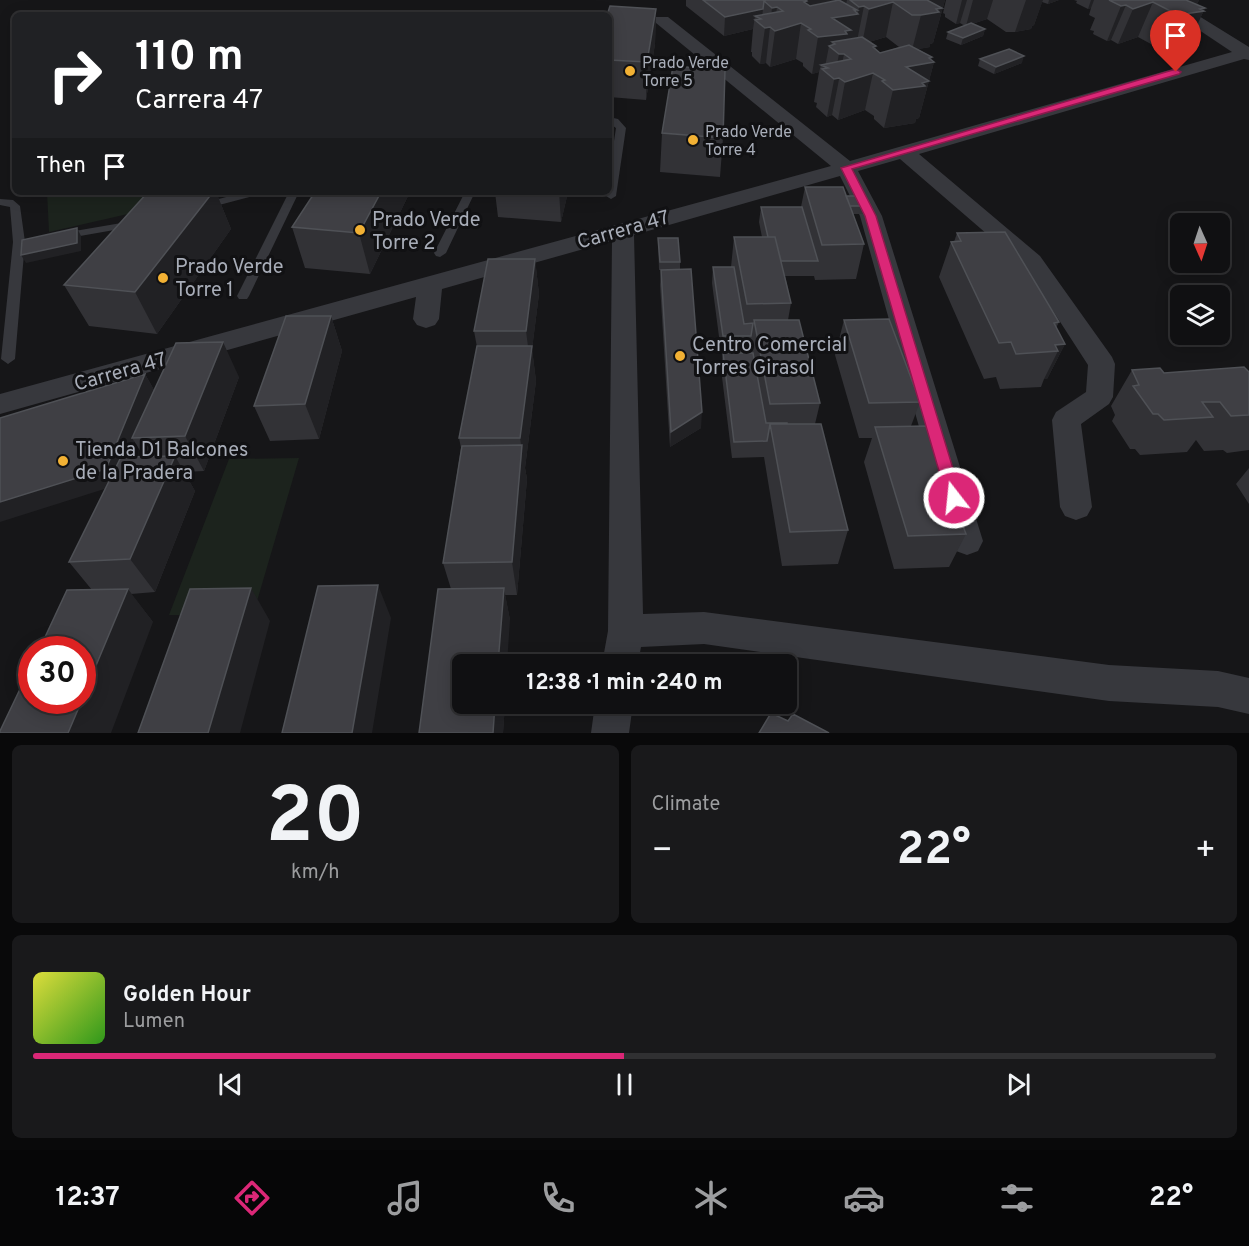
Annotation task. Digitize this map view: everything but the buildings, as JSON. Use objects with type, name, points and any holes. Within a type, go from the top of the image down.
[{"type":"street","points":[[1162,0],[1248,53]]},
{"type":"street","points":[[662,20],[846,168],[871,216],[966,541]]},
{"type":"street","name":"Carrera 47","points":[[0,404],[904,152],[1248,53]]},
{"type":"street","points":[[904,152],[1032,261],[1102,364],[1099,397],[1066,420],[1076,507]]},
{"type":"street","points":[[623,229],[623,648],[704,628],[1109,683],[1218,689],[1249,696]]},
{"type":"street","points":[[426,319],[430,284]]},
{"type":"street","points":[[99,406],[114,373]]},
{"type":"street","points":[[610,733],[613,714]]},
{"type":"lane","points":[[612,121],[621,128],[612,189]]},
{"type":"lane","points":[[190,209],[245,195]]},
{"type":"lane","points":[[243,296],[293,195]]},
{"type":"lane","points":[[440,253],[469,195]]},
{"type":"lane","points":[[0,202],[9,202],[15,206],[25,242],[8,359]]},
{"type":"lane","points":[[54,237],[123,226],[145,220]]},
{"type":"lane","points":[[108,241],[123,226]]},
{"type":"shaded area","points":[[47,195],[211,195],[49,232]]},
{"type":"shaded area","points":[[299,458],[253,615],[169,615],[229,459]]},
{"type":"place","name":"Prado Verde Torre 5","points":[[630,71]]},
{"type":"place","name":"Prado Verde Torre 4","points":[[693,140]]},
{"type":"place","name":"Prado Verde Torre 2","points":[[360,230]]},
{"type":"place","name":"Prado Verde Torre 1","points":[[163,278]]},
{"type":"place","name":"Centro Comercial Torres Girasol","points":[[680,356]]},
{"type":"place","name":"Tienda D1 Balcones de la Pradera","points":[[63,461]]},
{"type":"route","points":[[954,498],[871,216],[846,168],[1176,72]]}]
